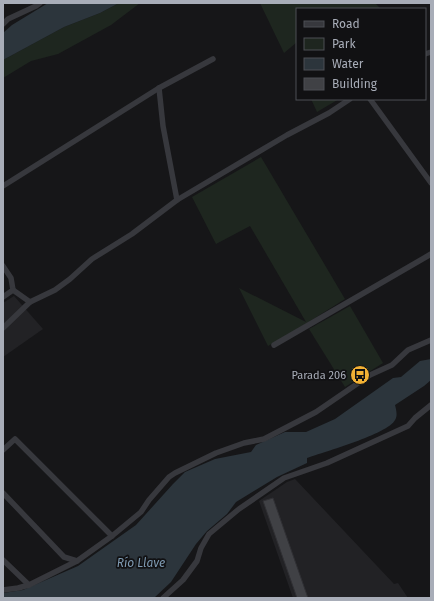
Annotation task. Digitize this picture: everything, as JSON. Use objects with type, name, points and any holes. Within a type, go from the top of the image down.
[{"type":"street","points":[[3,24],[8,19],[40,3]]},
{"type":"street","points":[[3,186],[159,88],[213,59]]},
{"type":"street","points":[[159,88],[163,126],[177,200]]},
{"type":"street","points":[[3,328],[30,302],[55,290],[70,279],[92,259],[132,234],[177,200],[293,132],[329,113],[348,100]]},
{"type":"street","points":[[371,100],[431,182]]},
{"type":"street","points":[[274,345],[431,254]]},
{"type":"street","points":[[3,266],[11,278],[13,290],[30,302]]},
{"type":"street","points":[[3,297],[13,290]]},
{"type":"street","points":[[3,590],[29,585],[77,561],[112,536],[141,512],[149,500],[169,477],[175,473],[216,453],[244,443],[264,439],[316,412],[370,375],[392,365],[408,350],[431,340]]},
{"type":"street","points":[[163,598],[188,574],[209,534],[239,509],[284,478],[327,463],[408,426],[431,405]]},
{"type":"street","points":[[3,450],[15,439],[112,536]]},
{"type":"street","points":[[3,493],[64,557],[77,561]]},
{"type":"street","points":[[3,560],[29,585]]},
{"type":"shaded area","points":[[14,296],[43,329],[3,357],[3,303]]},
{"type":"shaded area","points":[[295,479],[394,584],[398,583],[408,598],[293,598],[259,501],[287,482]]},
{"type":"green space","points":[[119,3],[140,3],[111,25],[58,54],[31,61],[3,78],[3,60],[64,27],[100,13]]},
{"type":"green space","points":[[260,3],[375,3],[380,8],[296,8],[296,43],[284,53]]},
{"type":"green space","points":[[311,100],[337,100],[317,112]]},
{"type":"green space","points":[[261,157],[345,299],[268,346],[239,288],[306,322],[250,226],[216,244],[192,197]]},
{"type":"green space","points":[[350,306],[383,363],[345,387],[309,329]]},
{"type":"water","points":[[48,3],[119,3],[100,13],[64,27],[3,60],[3,33],[12,25]]},
{"type":"water","name":"Río Llave","points":[[431,359],[431,380],[395,405],[396,417],[390,425],[369,437],[307,458],[307,463],[277,477],[236,502],[227,514],[207,531],[196,544],[171,582],[154,598],[3,598],[3,593],[23,590],[78,566],[136,525],[185,472],[215,459],[251,452],[256,445],[285,432],[306,432],[335,419],[393,378],[401,377],[420,361]]},
{"type":"building","points":[[273,498],[308,598],[297,598],[263,501]]},
{"type":"place","name":"Parada 206","points":[[360,375]]}]
